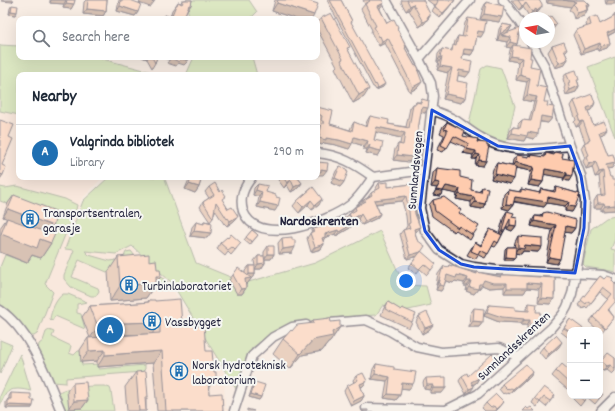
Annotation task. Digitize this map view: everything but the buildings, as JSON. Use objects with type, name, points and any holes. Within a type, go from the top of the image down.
[{"type":"street","name":"Sunnlandsvegen","points":[[386,0],[419,59],[433,90],[434,96],[420,208],[425,231],[439,250],[461,264],[474,267],[496,270],[603,275],[615,279]]},
{"type":"street","points":[[419,59],[470,0]]},
{"type":"street","points":[[503,0],[519,22]]},
{"type":"street","name":"Sunnlandsskrenten","points":[[366,408],[446,410],[478,394],[551,328],[563,314],[572,294],[584,228],[585,201],[581,176],[544,65],[534,48]]},
{"type":"street","points":[[432,110],[454,120],[481,138],[498,146],[515,150],[570,146]]},
{"type":"street","points":[[320,153],[354,164],[373,177],[424,170]]},
{"type":"street","points":[[250,180],[244,188],[241,197],[244,212],[249,220],[258,227],[264,230],[272,230],[292,229],[336,214],[350,205],[361,194],[373,177]]},
{"type":"street","points":[[0,310],[13,320],[30,345],[61,411]]},
{"type":"street","points":[[234,411],[252,356],[273,337],[292,327],[366,320],[390,331],[417,347],[441,352],[499,348],[518,357]]},
{"type":"street","points":[[600,411],[615,397]]},
{"type":"highlighted area","points":[[432,110],[498,146],[528,150],[570,146],[581,176],[585,201],[584,228],[575,273],[474,267],[461,264],[439,250],[425,231],[420,208]]},
{"type":"shaded area","points":[[0,106],[16,113],[16,180],[100,180],[80,201],[70,245],[132,248],[164,277],[222,364],[225,406],[230,410],[61,411],[36,355],[0,310]]},
{"type":"green space","points":[[185,0],[249,0],[257,12],[253,16],[189,16]]},
{"type":"green space","points":[[0,45],[16,46],[16,60],[106,60],[152,72],[16,72],[16,114],[0,111]]},
{"type":"green space","points":[[615,57],[615,137],[588,67]]},
{"type":"green space","points":[[193,60],[253,60],[256,72],[187,72]]},
{"type":"green space","points":[[487,65],[501,68],[515,106],[506,144],[485,135],[469,124],[481,69]]},
{"type":"green space","points":[[106,180],[165,180],[196,263],[245,283],[315,263],[380,231],[404,285],[426,286],[431,305],[404,311],[383,305],[376,315],[342,317],[288,324],[252,348],[236,389],[172,283],[132,246],[116,254],[85,251],[89,255],[110,261],[123,259],[126,252],[131,251],[141,264],[168,282],[165,287],[160,288],[140,269],[107,272],[79,260],[72,277],[98,288],[99,291],[96,296],[91,296],[71,287],[64,279],[64,275],[74,250],[65,249],[83,201]]},
{"type":"green space","points":[[17,186],[65,199],[77,205],[75,214],[45,284],[53,292],[37,334],[34,336],[31,336],[9,310],[0,304],[0,267],[5,255],[27,263],[30,255],[41,258],[53,220],[0,201],[0,187],[5,188]]},
{"type":"green space","points":[[615,216],[615,239],[611,249],[615,250],[615,272],[586,267],[583,264],[591,229],[606,218]]},
{"type":"green space","points":[[63,294],[68,294],[87,302],[77,304],[77,313],[81,314],[85,329],[55,316],[52,321],[50,319],[54,305]]},
{"type":"green space","points":[[49,330],[54,332],[52,337],[71,346],[69,353],[74,355],[78,351],[81,351],[82,365],[99,364],[99,369],[145,365],[145,369],[142,372],[66,378],[66,383],[53,382],[38,350],[39,344],[43,341],[46,332]]},
{"type":"green space","points":[[0,340],[12,345],[0,374]]},
{"type":"green space","points":[[20,354],[31,391],[20,389],[10,390],[0,405],[0,396]]},
{"type":"green space","points":[[86,386],[104,386],[110,388],[114,411],[65,411],[57,394],[65,389]]},
{"type":"place","name":"Transportsentralen, garasje","points":[[30,219]]},
{"type":"place","name":"Turbinlaboratoriet","points":[[129,285]]},
{"type":"place","name":"Vassbygget","points":[[152,321]]},
{"type":"place","name":"Valgrinda bibliotek","points":[[110,330]]},
{"type":"place","name":"Norsk hydroteknisk laboratorium","points":[[179,371]]},
{"type":"district","name":"Nardoskrenten","points":[[319,220]]}]
